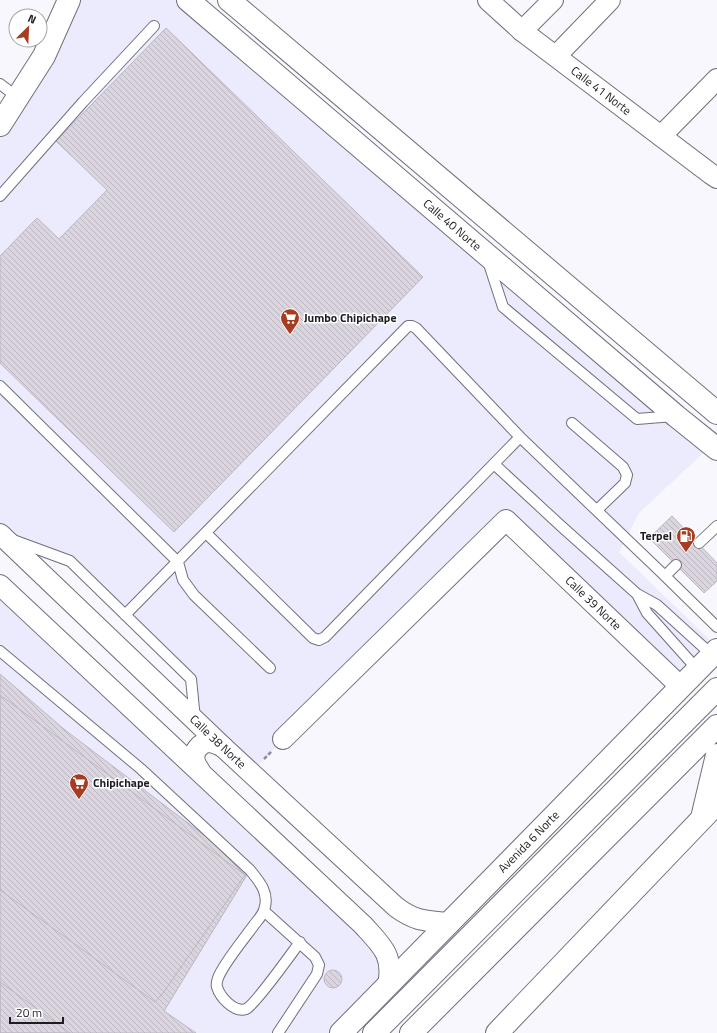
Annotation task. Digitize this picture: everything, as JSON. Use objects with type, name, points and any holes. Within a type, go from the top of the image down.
[{"type":"street","points":[[0,125],[44,56],[69,0]]},
{"type":"street","name":"Calle 40 Norte","points":[[188,0],[676,416],[717,449]]},
{"type":"street","points":[[228,0],[717,413]]},
{"type":"street","name":"Calle 41 Norte","points":[[488,0],[522,31],[717,178]]},
{"type":"street","points":[[522,31],[553,0]]},
{"type":"street","points":[[556,56],[610,0]]},
{"type":"street","points":[[661,136],[717,78]]},
{"type":"street","name":"Calle 39 Norte","points":[[283,739],[506,520],[680,686]]},
{"type":"street","name":"Calle 38 Norte","points":[[1,535],[195,721],[396,907],[407,915],[421,921],[450,923]]},
{"type":"street","points":[[0,585],[363,925],[387,953],[390,972],[388,986]]},
{"type":"street","name":"Avenida 6 Norte","points":[[341,1033],[709,658]]},
{"type":"street","name":"Avenida 6 Norte","points":[[374,1033],[717,689]]},
{"type":"street","points":[[168,742],[180,745],[190,742],[197,731],[195,721]]},
{"type":"street","points":[[411,1033],[717,726]]},
{"type":"street","points":[[200,771],[195,762],[195,755],[199,746],[204,743],[211,742],[223,747]]},
{"type":"street","points":[[510,1028],[710,811],[717,755]]},
{"type":"lane","points":[[0,196],[83,102],[154,26]]},
{"type":"lane","points":[[0,84],[17,97]]},
{"type":"lane","points":[[486,254],[503,307],[637,419],[676,416]]},
{"type":"lane","points":[[125,615],[408,326],[412,326],[416,328],[520,436],[717,627]]},
{"type":"lane","points":[[0,386],[178,562],[183,580],[194,595],[270,668]]},
{"type":"lane","points":[[572,423],[623,467],[627,475],[625,483],[597,510]]},
{"type":"lane","points":[[206,533],[313,638],[319,640],[325,637],[520,436]]},
{"type":"lane","points":[[494,464],[638,594],[658,605],[709,658]]},
{"type":"lane","points":[[699,544],[717,526]]},
{"type":"lane","points":[[1,535],[70,561],[191,679],[195,721]]},
{"type":"lane","points":[[665,576],[676,565]]},
{"type":"lane","points":[[638,594],[647,613],[676,647],[709,658]]},
{"type":"lane","points":[[0,651],[141,769],[250,870],[261,883],[266,898],[264,911],[218,977],[216,985],[219,993],[231,1006],[238,1009],[246,1008],[256,1000],[300,942]]},
{"type":"lane","points":[[264,911],[300,942],[315,957],[319,965],[317,974],[278,1033]]},
{"type":"path","points":[[251,773],[283,739]]},
{"type":"shaded area","name":"Jumbo Chipichape","points":[[69,0],[188,0],[712,445],[639,513],[619,552],[717,647],[680,686],[506,520],[283,739],[251,773],[195,721],[191,679],[70,561],[0,534],[0,125],[43,48],[48,48],[48,38]]},
{"type":"shaded area","points":[[0,585],[363,925],[390,972],[341,1033],[0,1033]]},
{"type":"building","points":[[166,28],[423,277],[174,532],[0,363],[0,256],[37,218],[59,239],[107,190],[56,141]]},
{"type":"building","name":"Terpel","points":[[672,516],[717,563],[717,581],[704,593],[649,538]]},
{"type":"building","name":"Chipichape","points":[[0,674],[65,730],[250,870],[164,1011],[196,1033],[0,1033]]},
{"type":"building","name":"Chipichape","points":[[0,695],[245,875],[163,993],[155,1002],[0,890]]},
{"type":"building","points":[[333,970],[339,973],[342,979],[339,985],[333,988],[327,985],[324,979],[327,973]]},
{"type":"building","points":[[0,982],[70,1033],[0,1033]]},
{"type":"place","name":"Jumbo Chipichape","points":[[290,335]]},
{"type":"place","name":"Terpel","points":[[686,553]]},
{"type":"place","name":"Chipichape","points":[[79,800]]}]
